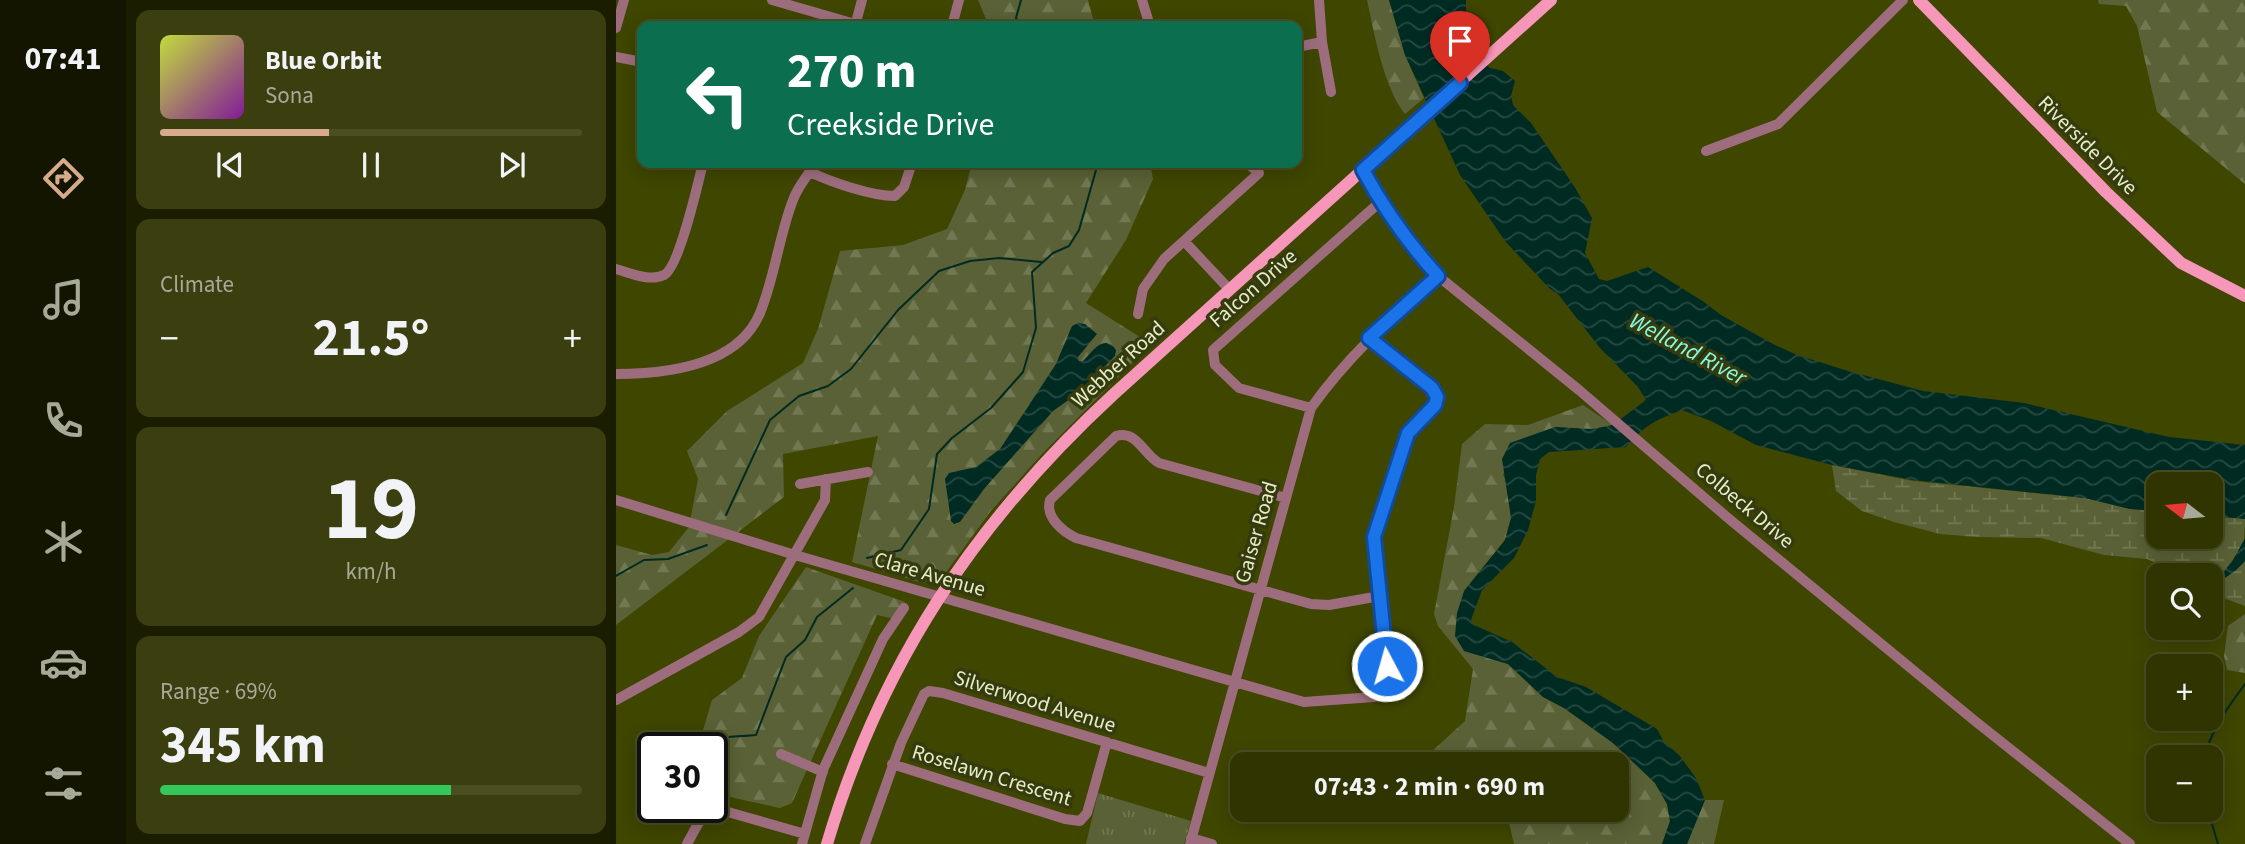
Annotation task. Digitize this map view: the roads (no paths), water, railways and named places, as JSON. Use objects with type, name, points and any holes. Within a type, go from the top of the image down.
[{"type":"main road","name":"Webber Road","points":[[827,844],[841,796],[870,723],[915,637],[939,596],[1008,502],[1059,446],[1229,289],[1551,0]]},
{"type":"main road","name":"Riverside Drive","points":[[1919,0],[2106,192],[2181,263],[2245,296]]},
{"type":"street","points":[[616,28],[624,0]]},
{"type":"street","points":[[772,0],[842,21]]},
{"type":"street","points":[[856,21],[862,0]]},
{"type":"street","points":[[953,21],[959,0]]},
{"type":"street","points":[[1142,0],[1148,21]]},
{"type":"street","points":[[1319,0],[1322,42],[1331,92]]},
{"type":"street","points":[[1706,151],[1779,124],[1903,0]]},
{"type":"street","points":[[1302,46],[1322,42]]},
{"type":"street","points":[[616,57],[637,61]]},
{"type":"street","points":[[616,269],[647,278],[663,276],[671,270],[702,168]]},
{"type":"street","points":[[616,374],[676,370],[717,355],[745,336],[760,312],[793,201],[811,168]]},
{"type":"street","points":[[814,168],[850,186],[895,196],[904,187],[910,168]]},
{"type":"street","points":[[1138,314],[1141,296],[1148,280],[1164,260],[1259,173],[1253,168]]},
{"type":"street","name":"Colbeck Drive","points":[[1363,170],[1398,229],[1438,276],[1975,721],[2130,844]]},
{"type":"street","name":"Falcon Drive","points":[[1311,408],[1239,388],[1216,365],[1213,350],[1380,202]]},
{"type":"street","points":[[1184,241],[1229,289]]},
{"type":"street","name":"Gaiser Road","points":[[1191,841],[1311,408],[1334,375],[1369,338],[1438,276]]},
{"type":"street","points":[[1286,498],[1159,463],[1130,435],[1123,434],[1116,436],[1050,500],[1048,506],[1050,514],[1062,530],[1076,538],[1320,605],[1380,596],[1374,548],[1378,525],[1408,433],[1435,405],[1437,397],[1432,388],[1369,338]]},
{"type":"street","points":[[800,484],[868,472]]},
{"type":"street","points":[[616,700],[739,632],[759,617],[825,500],[826,479]]},
{"type":"street","name":"Clare Avenue","points":[[616,500],[795,555],[1304,702],[1332,702],[1380,695],[1388,678],[1380,596]]},
{"type":"street","points":[[687,844],[699,822],[721,810],[803,839],[823,772],[883,639],[904,608]]},
{"type":"street","name":"Silverwood Avenue","points":[[865,844],[892,764],[920,700],[929,691],[1209,773]]},
{"type":"street","name":"Roselawn Crescent","points":[[892,764],[1065,819],[1080,821],[1087,813],[1107,742]]},
{"type":"street","points":[[781,754],[823,772]]},
{"type":"street","points":[[1191,841],[1212,844]]},
{"type":"water","name":"Welland River","points":[[1389,0],[1466,0],[1466,11],[1484,62],[1490,68],[1503,71],[1515,81],[1511,96],[1513,105],[1531,123],[1574,186],[1592,218],[1585,253],[1599,279],[1607,281],[1648,267],[1721,315],[1797,355],[1923,391],[2024,403],[2169,437],[2245,445],[2245,519],[2223,517],[2223,472],[2146,472],[2146,510],[2130,509],[2085,498],[1913,480],[1832,465],[1756,445],[1711,421],[1682,410],[1651,424],[1626,447],[1549,452],[1540,459],[1536,475],[1536,501],[1528,530],[1514,558],[1482,590],[1471,620],[1474,625],[1512,642],[1557,677],[1586,687],[1657,729],[1664,742],[1679,755],[1696,778],[1705,800],[1687,844],[1662,844],[1670,821],[1667,804],[1655,783],[1629,758],[1629,752],[1622,752],[1564,708],[1543,697],[1508,664],[1464,651],[1455,636],[1457,613],[1464,591],[1505,540],[1511,518],[1502,459],[1510,443],[1555,427],[1592,429],[1613,425],[1646,400],[1638,387],[1600,348],[1558,294],[1549,288],[1505,241],[1460,175],[1405,55]]},
{"type":"water","points":[[1085,324],[1097,334],[1078,357],[1079,361],[1083,361],[1103,343],[1112,345],[1116,350],[1115,356],[1077,394],[1053,411],[984,489],[960,522],[954,524],[951,521],[945,479],[949,473],[976,467],[1000,449],[1056,364],[1072,326]]},
{"type":"water","points":[[2245,538],[2245,561],[2223,579],[2223,573]]},
{"type":"waterway","points":[[1018,21],[1016,18],[1021,0]]},
{"type":"waterway","points":[[867,558],[901,550],[929,509],[937,454],[952,438],[991,408],[1023,372],[1036,328],[1032,272],[1053,253],[1069,246],[1079,230],[1097,168]]},
{"type":"waterway","points":[[726,515],[770,420],[799,396],[828,386],[851,369],[898,310],[939,271],[970,261],[999,258],[1041,262]]},
{"type":"waterway","points":[[616,576],[644,560],[668,559],[707,545]]},
{"type":"waterway","points":[[728,737],[756,735],[786,657],[805,640],[817,617],[853,588]]},
{"type":"waterway","points":[[2209,745],[2221,719],[2245,684]]},
{"type":"waterway","points":[[2212,822],[2218,844]]}]
